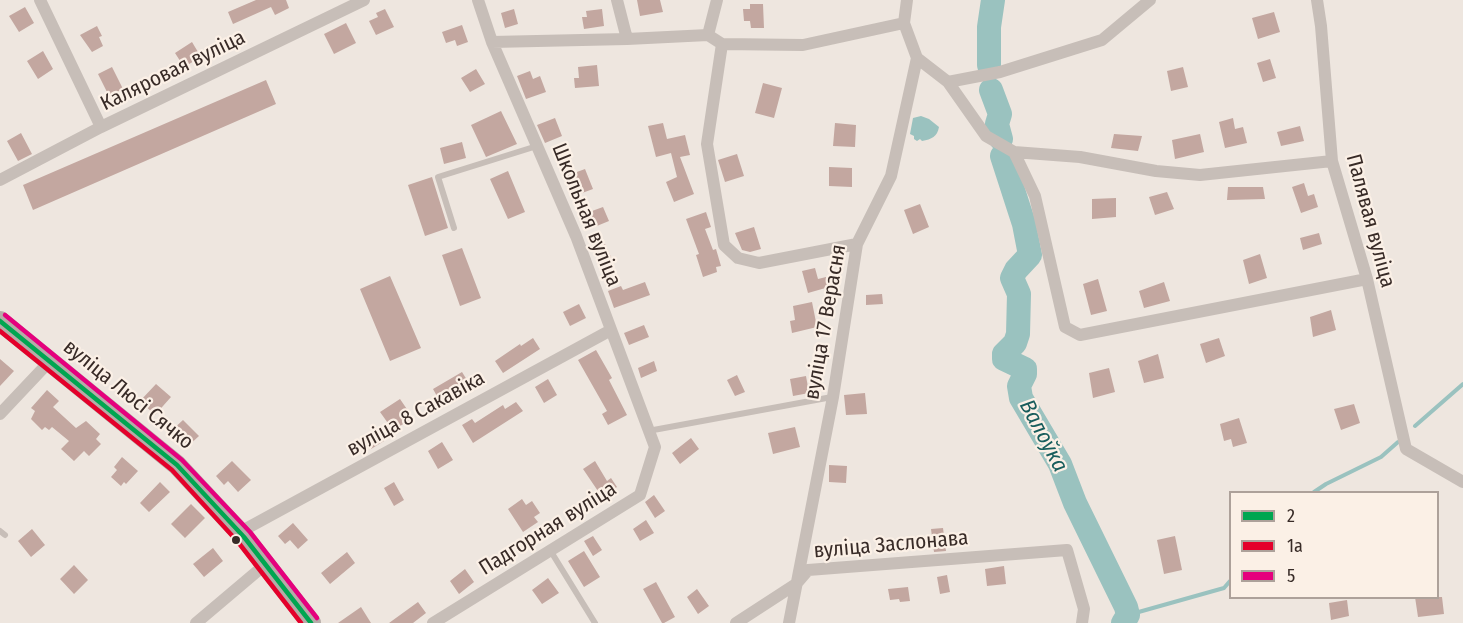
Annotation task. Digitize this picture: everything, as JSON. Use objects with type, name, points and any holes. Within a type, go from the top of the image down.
[{"type":"main road","name":"вуліца Люсі Сячко","points":[[0,321],[177,465],[267,563],[311,623]]},
{"type":"street","points":[[40,0],[101,127]]},
{"type":"street","name":"Каляровая вуліца","points":[[0,180],[101,127],[364,0]]},
{"type":"street","name":"Школьная вуліца","points":[[478,0],[492,42],[576,236],[655,447]]},
{"type":"street","points":[[617,0],[627,39]]},
{"type":"street","points":[[708,35],[717,0]]},
{"type":"street","points":[[907,0],[904,23],[917,58],[948,82],[986,136],[1014,152],[1080,157],[1156,171],[1200,175],[1332,161]]},
{"type":"street","points":[[948,82],[1000,72],[1102,40],[1150,0]]},
{"type":"street","name":"Палявая вуліца","points":[[1317,0],[1322,26],[1332,161],[1367,279],[1406,449],[1463,482]]},
{"type":"street","points":[[492,42],[708,35],[722,44],[803,45],[904,23]]},
{"type":"street","points":[[722,44],[707,144],[724,245],[738,258],[759,263],[857,244]]},
{"type":"street","name":"вуліца 17 Верасня","points":[[789,623],[833,397],[857,244],[891,176],[917,58]]},
{"type":"street","points":[[1014,152],[1035,196],[1065,327],[1080,335],[1367,279]]},
{"type":"street","name":"вуліца 8 Сакавіка","points":[[240,532],[611,330]]},
{"type":"street","points":[[0,414],[49,362]]},
{"type":"street","name":"Падгорная вуліца","points":[[433,623],[640,495],[655,447]]},
{"type":"street","name":"вуліца Заслонава","points":[[736,623],[796,584],[808,570],[1067,550],[1084,609],[1082,623]]},
{"type":"street","points":[[196,623],[267,563]]},
{"type":"lane","points":[[454,228],[438,177],[537,146]]},
{"type":"lane","points":[[648,431],[833,397]]},
{"type":"lane","points":[[550,550],[595,623]]},
{"type":"water","points":[[921,116],[939,127],[934,137],[917,141],[910,134],[913,118]]},
{"type":"building","points":[[256,0],[286,0],[289,8],[275,15],[271,7],[233,24],[228,12]]},
{"type":"building","points":[[637,0],[660,0],[663,12],[640,16]]},
{"type":"building","points":[[750,4],[763,4],[764,28],[751,28],[750,21],[744,21],[743,9],[750,9]]},
{"type":"building","points":[[25,7],[34,23],[19,32],[9,16]]},
{"type":"building","points":[[385,9],[394,27],[376,35],[369,21],[378,17],[376,13]]},
{"type":"building","points":[[514,9],[518,24],[505,28],[501,13]]},
{"type":"building","points":[[602,9],[604,26],[584,29],[582,17],[587,17],[586,11]]},
{"type":"building","points":[[1274,12],[1280,32],[1258,39],[1252,18]]},
{"type":"building","points":[[346,23],[356,43],[334,54],[324,34]]},
{"type":"building","points":[[462,25],[468,42],[457,46],[455,40],[446,43],[442,32]]},
{"type":"building","points":[[97,26],[102,36],[99,37],[103,46],[92,52],[80,35]]},
{"type":"building","points":[[192,42],[201,57],[184,67],[175,53]]},
{"type":"building","points":[[43,51],[53,69],[38,79],[27,61]]},
{"type":"building","points":[[1270,59],[1276,78],[1263,82],[1257,63]]},
{"type":"building","points":[[597,65],[599,86],[575,88],[574,78],[579,78],[578,67]]},
{"type":"building","points":[[112,67],[123,89],[109,96],[98,74]]},
{"type":"building","points":[[1183,67],[1188,87],[1171,91],[1167,71]]},
{"type":"building","points":[[476,69],[485,84],[470,92],[461,78]]},
{"type":"building","points":[[530,71],[533,79],[540,76],[546,92],[526,99],[517,76]]},
{"type":"building","points":[[266,80],[276,104],[33,210],[23,185]]},
{"type":"building","points":[[763,83],[782,88],[774,118],[755,113]]},
{"type":"building","points":[[501,111],[517,144],[486,157],[471,125]]},
{"type":"building","points":[[555,118],[562,136],[545,143],[537,125]]},
{"type":"building","points":[[1233,118],[1235,129],[1243,127],[1247,143],[1225,148],[1219,122]]},
{"type":"building","points":[[663,123],[667,139],[685,135],[690,155],[680,157],[694,194],[674,202],[666,182],[677,177],[671,153],[656,157],[648,126]]},
{"type":"building","points":[[835,123],[856,125],[855,147],[833,146]]},
{"type":"building","points":[[1300,126],[1304,141],[1281,146],[1277,132]]},
{"type":"building","points":[[21,133],[32,154],[18,161],[7,141]]},
{"type":"building","points":[[1114,134],[1142,136],[1138,151],[1111,148]]},
{"type":"building","points":[[1200,134],[1204,152],[1175,159],[1172,140]]},
{"type":"building","points":[[462,142],[466,158],[444,164],[440,148]]},
{"type":"building","points":[[737,154],[744,176],[725,182],[718,160]]},
{"type":"building","points":[[829,167],[852,168],[852,187],[829,186]]},
{"type":"building","points":[[585,169],[593,189],[574,196],[566,176]]},
{"type":"building","points":[[508,171],[525,212],[508,219],[490,179]]},
{"type":"building","points":[[432,177],[448,228],[425,236],[408,185]]},
{"type":"building","points":[[1304,183],[1308,196],[1314,194],[1318,207],[1301,213],[1292,187]]},
{"type":"building","points":[[1228,187],[1263,187],[1265,199],[1227,200]]},
{"type":"building","points":[[1167,192],[1174,209],[1155,215],[1149,197]]},
{"type":"building","points":[[1116,198],[1116,217],[1092,219],[1092,199]]},
{"type":"building","points":[[920,204],[929,227],[913,234],[904,210]]},
{"type":"building","points":[[603,207],[609,221],[587,230],[581,215]]},
{"type":"building","points":[[706,212],[711,227],[705,229],[713,250],[716,249],[721,266],[716,267],[717,272],[703,277],[696,255],[699,254],[686,219]]},
{"type":"building","points":[[754,227],[761,249],[750,252],[742,250],[735,233]]},
{"type":"building","points":[[1319,233],[1322,244],[1303,250],[1300,238]]},
{"type":"building","points":[[605,244],[613,261],[601,266],[594,249]]},
{"type":"building","points":[[462,248],[481,298],[460,306],[442,255]]},
{"type":"building","points":[[1260,254],[1267,278],[1249,284],[1243,260]]},
{"type":"building","points":[[815,268],[818,279],[826,277],[829,287],[808,293],[802,271]]},
{"type":"building","points":[[390,276],[421,348],[390,361],[360,289]]},
{"type":"building","points":[[1098,279],[1107,311],[1091,315],[1083,284]]},
{"type":"building","points":[[645,282],[650,295],[614,308],[608,291],[621,286],[623,290]]},
{"type":"building","points":[[1164,282],[1170,301],[1144,308],[1139,291]]},
{"type":"building","points":[[882,294],[883,304],[866,305],[866,295]]},
{"type":"building","points":[[812,302],[817,327],[792,333],[790,321],[795,320],[793,306]]},
{"type":"building","points":[[579,304],[586,318],[570,326],[563,312]]},
{"type":"building","points":[[1331,310],[1336,330],[1313,337],[1310,317]]},
{"type":"building","points":[[644,325],[649,337],[629,345],[624,333]]},
{"type":"building","points":[[533,338],[540,349],[503,373],[495,361]]},
{"type":"building","points":[[1219,338],[1225,356],[1206,363],[1200,344]]},
{"type":"building","points":[[596,350],[612,378],[609,380],[627,415],[608,425],[602,414],[607,411],[578,360]]},
{"type":"building","points":[[1158,354],[1164,378],[1144,383],[1138,361]]},
{"type":"building","points":[[0,359],[14,371],[0,386]]},
{"type":"building","points":[[654,361],[657,371],[641,378],[638,368]]},
{"type":"building","points":[[1109,368],[1115,392],[1093,398],[1089,373]]},
{"type":"building","points":[[462,372],[467,380],[438,398],[433,389]]},
{"type":"building","points":[[737,375],[745,392],[735,396],[727,380]]},
{"type":"building","points":[[806,376],[809,393],[793,396],[790,379]]},
{"type":"building","points":[[548,379],[557,395],[544,403],[535,387]]},
{"type":"building","points":[[156,384],[171,397],[155,415],[140,401]]},
{"type":"building","points":[[47,390],[59,401],[53,407],[76,428],[86,421],[100,434],[96,439],[101,444],[89,456],[84,451],[74,461],[61,449],[69,441],[52,427],[49,430],[45,427],[42,430],[31,419],[35,411],[31,408]]},
{"type":"building","points":[[865,393],[867,414],[846,415],[844,395]]},
{"type":"building","points":[[400,399],[413,418],[400,426],[397,421],[390,426],[380,412]]},
{"type":"building","points":[[516,402],[523,411],[473,443],[462,425],[472,419],[475,423],[503,405],[505,409]]},
{"type":"building","points":[[1354,404],[1360,423],[1341,430],[1334,409]]},
{"type":"building","points":[[1239,418],[1247,443],[1233,447],[1231,439],[1224,441],[1220,424]]},
{"type":"building","points":[[183,420],[199,436],[186,448],[170,432]]},
{"type":"building","points":[[795,427],[800,447],[773,454],[768,433]]},
{"type":"building","points":[[378,432],[384,441],[371,449],[365,440]]},
{"type":"building","points":[[691,438],[699,449],[680,464],[672,453]]},
{"type":"building","points":[[442,442],[453,460],[438,469],[428,451]]},
{"type":"building","points":[[122,457],[138,471],[126,484],[124,482],[121,486],[111,477],[117,470],[114,467]]},
{"type":"building","points":[[232,461],[251,480],[238,492],[228,481],[224,485],[216,476]]},
{"type":"building","points":[[595,461],[607,481],[611,478],[617,487],[602,497],[583,469]]},
{"type":"building","points":[[829,465],[847,466],[846,483],[829,482]]},
{"type":"building","points":[[160,482],[170,492],[149,512],[140,503]]},
{"type":"building","points":[[394,482],[404,500],[394,506],[384,488]]},
{"type":"building","points":[[654,495],[665,511],[655,518],[645,502]]},
{"type":"building","points":[[522,499],[526,505],[532,501],[540,513],[534,517],[538,522],[523,532],[508,509]]},
{"type":"building","points":[[191,504],[205,518],[185,538],[171,524]]},
{"type":"building","points":[[646,520],[654,533],[640,541],[633,529]]},
{"type":"building","points":[[293,523],[308,540],[298,549],[290,540],[285,544],[278,536]]},
{"type":"building","points":[[943,528],[946,551],[934,552],[931,529]]},
{"type":"building","points":[[32,529],[45,545],[31,557],[18,541]]},
{"type":"building","points":[[593,536],[602,550],[593,556],[584,541]]},
{"type":"building","points":[[1175,536],[1182,570],[1164,574],[1157,540]]},
{"type":"building","points":[[213,548],[223,561],[204,577],[193,564]]},
{"type":"building","points":[[584,551],[600,577],[584,587],[568,561]]},
{"type":"building","points":[[347,552],[355,563],[330,584],[321,573]]},
{"type":"building","points":[[74,565],[88,580],[74,594],[60,579]]},
{"type":"building","points":[[1004,566],[1006,584],[987,586],[985,569]]},
{"type":"building","points":[[465,569],[474,582],[459,594],[450,581]]},
{"type":"building","points":[[947,575],[950,592],[940,594],[937,577]]},
{"type":"building","points":[[548,578],[559,593],[542,604],[532,590]]},
{"type":"building","points":[[656,582],[675,617],[664,623],[643,589]]},
{"type":"building","points":[[908,587],[910,601],[890,600],[888,589]]},
{"type":"building","points":[[697,589],[709,606],[698,614],[687,597]]},
{"type":"building","points":[[1442,597],[1444,614],[1418,617],[1415,599]]},
{"type":"building","points":[[1347,600],[1349,616],[1331,620],[1329,603]]},
{"type":"building","points":[[418,602],[426,613],[413,623],[389,623]]},
{"type":"building","points":[[361,607],[371,623],[338,623]]},
{"type":"waterway","name":"Валоўка","points":[[989,65],[989,27],[993,0]]},
{"type":"waterway","name":"Валоўка","points":[[991,90],[1000,114],[997,124],[1001,139]]},
{"type":"waterway","name":"Валоўка","points":[[1002,156],[1024,224],[1030,255],[1012,278],[1019,294],[1018,334],[1015,343],[1004,354],[1004,359],[1025,369],[1019,386],[1021,398],[1060,464],[1075,503],[1126,607],[1128,615],[1123,623]]},
{"type":"waterway","points":[[1415,426],[1463,384]]},
{"type":"waterway","points":[[1316,491],[1381,457],[1398,442]]},
{"type":"waterway","points":[[1128,615],[1224,588],[1229,582]]},
{"type":"transit line","name":"5","points":[[5,315],[182,460],[250,532],[317,618]]},
{"type":"transit line","name":"2","points":[[0,321],[177,465],[244,537],[311,623]]},
{"type":"transit line","name":"1а","points":[[0,331],[172,470],[238,542],[301,623]]}]
